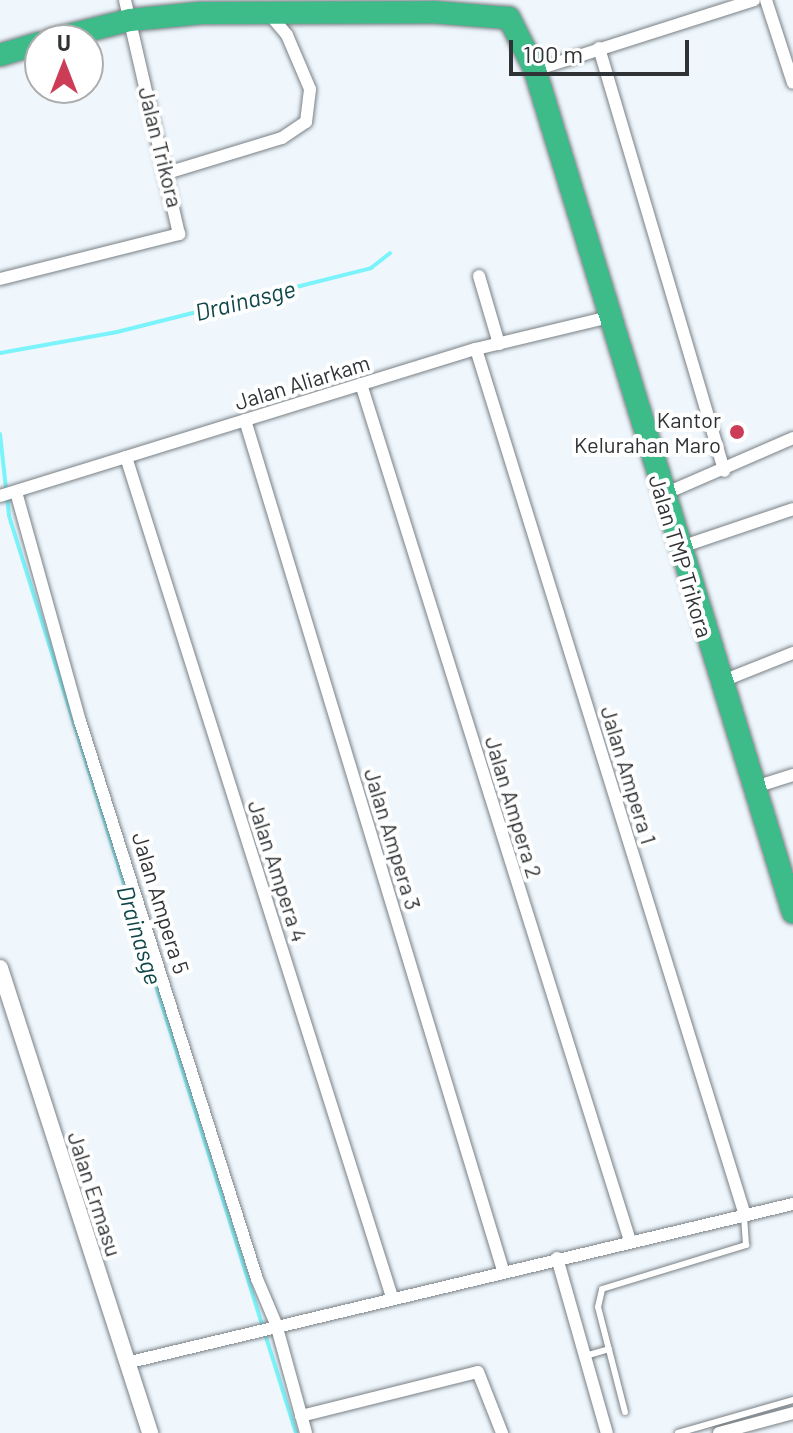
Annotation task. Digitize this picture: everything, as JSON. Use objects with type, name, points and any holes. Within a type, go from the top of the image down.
[{"type":"highway","points":[[91,24],[127,10],[277,7],[331,11],[355,6],[486,13],[510,9]]},
{"type":"highway","name":"Jalan TMP Trikora","points":[[510,9],[535,70],[678,548],[792,908]]},
{"type":"highway","points":[[0,55],[24,48]]},
{"type":"street","points":[[535,70],[754,0]]},
{"type":"street","points":[[766,0],[793,83]]},
{"type":"street","points":[[167,173],[282,138],[306,122],[310,89],[277,7]]},
{"type":"street","name":"Jalan Trikora","points":[[0,279],[178,235],[167,173],[127,10]]},
{"type":"street","points":[[599,48],[724,471]]},
{"type":"street","points":[[479,276],[499,344]]},
{"type":"street","name":"Jalan Aliarkam","points":[[9,494],[476,349],[609,317]]},
{"type":"street","name":"Jalan Ampera 1","points":[[476,349],[744,1212]]},
{"type":"street","name":"Jalan Ampera 2","points":[[361,384],[630,1241]]},
{"type":"street","name":"Jalan Ampera 3","points":[[245,420],[503,1270]]},
{"type":"street","points":[[662,495],[724,471],[793,438]]},
{"type":"street","name":"Jalan Ampera 4","points":[[126,457],[392,1297]]},
{"type":"street","name":"Jalan Ampera 5","points":[[9,494],[276,1324],[306,1433]]},
{"type":"street","points":[[678,548],[793,509]]},
{"type":"street","points":[[720,682],[793,653]]},
{"type":"street","points":[[752,788],[793,775]]},
{"type":"street","name":"Jalan Ermasu","points":[[0,968],[5,997],[150,1433]]},
{"type":"street","points":[[126,1363],[744,1212],[793,1204]]},
{"type":"street","points":[[557,1258],[607,1433]]},
{"type":"street","points":[[301,1416],[478,1372],[502,1433]]},
{"type":"street","points":[[719,1433],[793,1413]]},
{"type":"lane","points":[[625,1412],[598,1307],[602,1289],[746,1245],[744,1212]]},
{"type":"lane","points":[[585,1356],[609,1349]]},
{"type":"lane","points":[[678,1433],[793,1400]]},
{"type":"waterway","name":"Drainasge","points":[[0,353],[117,332],[371,268],[390,253]]},
{"type":"waterway","name":"Drainasge","points":[[0,434],[9,516],[296,1433]]},
{"type":"place","name":"Kantor Kelurahan Maro","points":[[737,432]]}]
